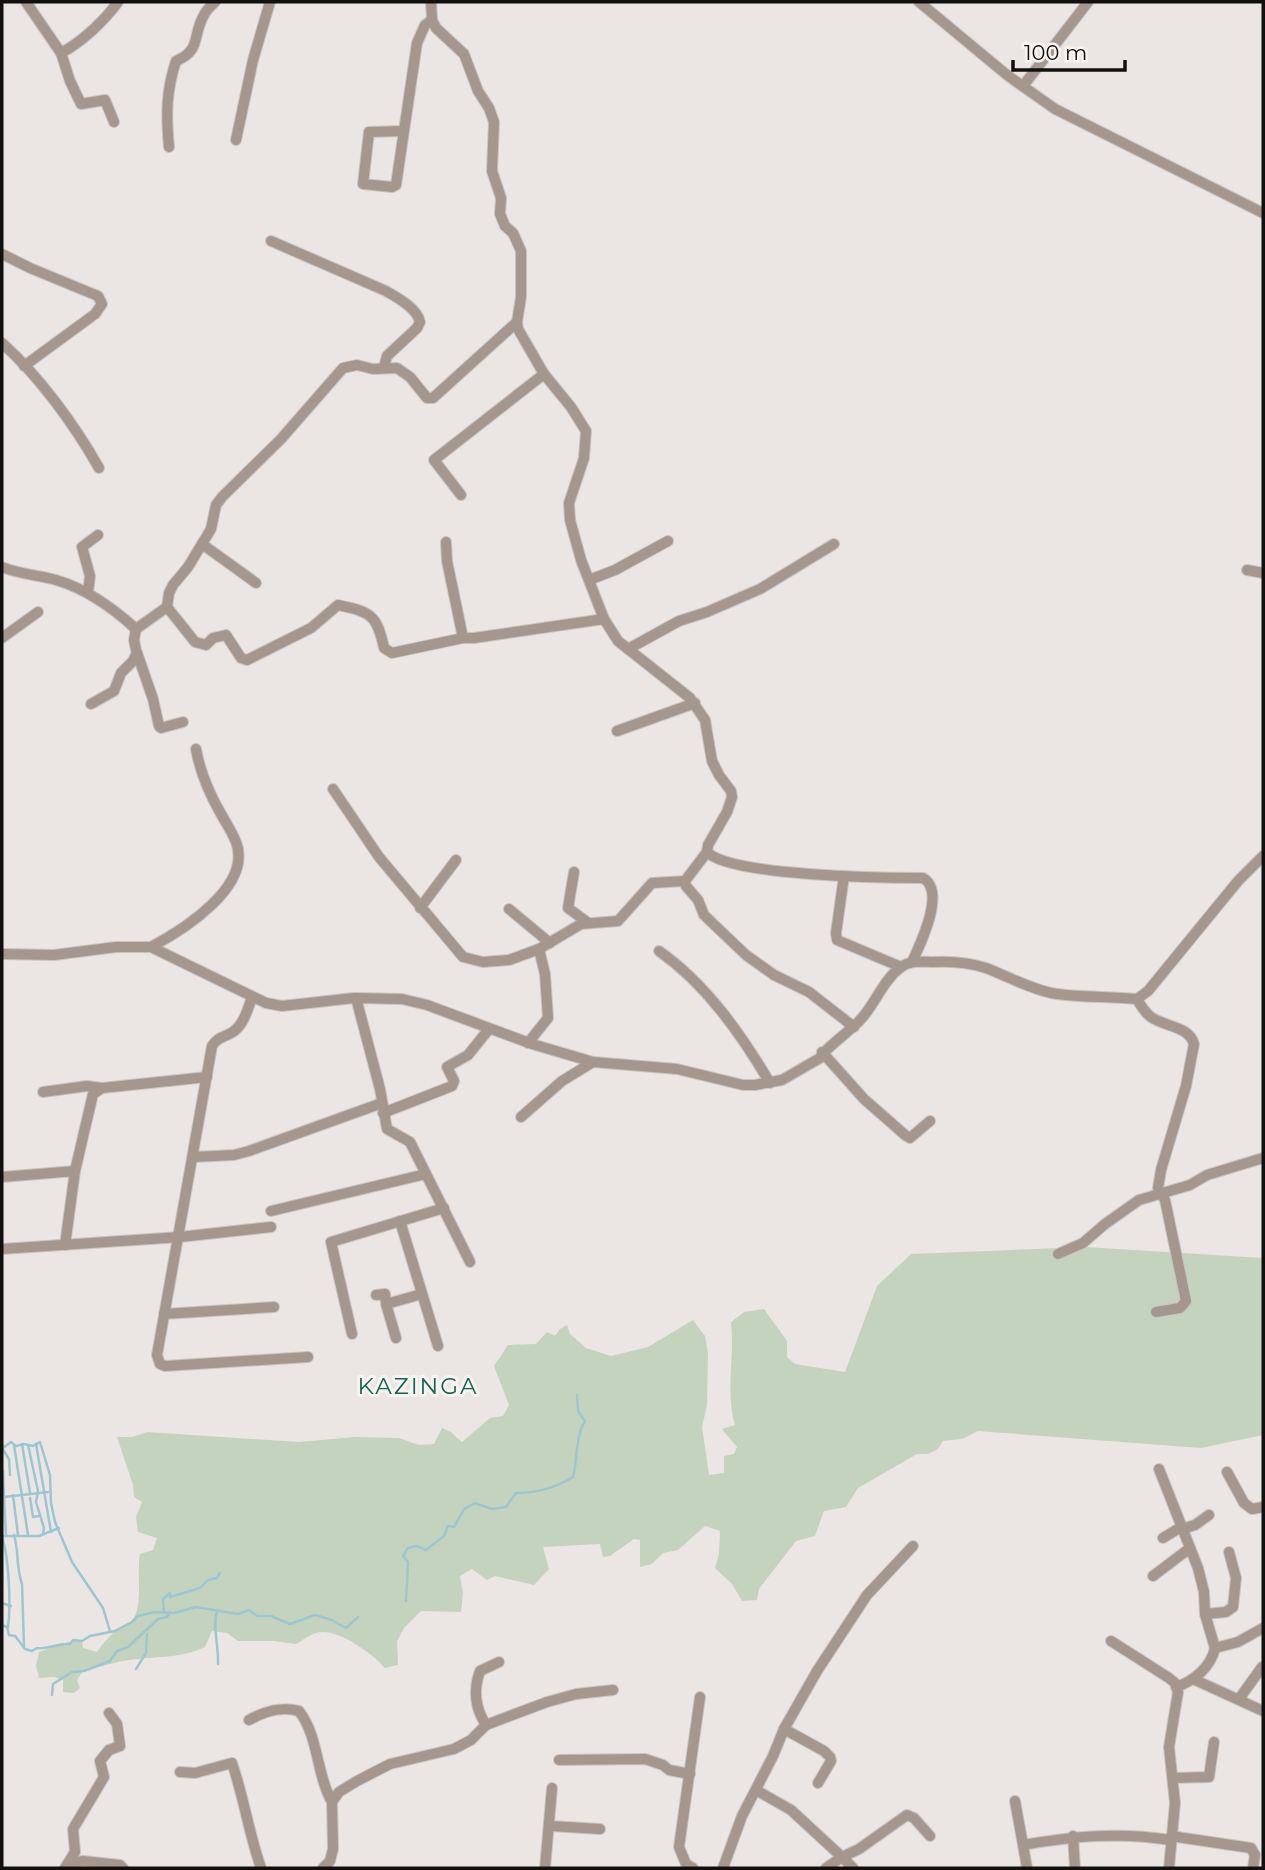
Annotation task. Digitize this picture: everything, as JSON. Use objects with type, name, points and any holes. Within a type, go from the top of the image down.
[{"type":"street","points":[[26,2],[61,53],[81,104],[105,100],[114,122]]},
{"type":"street","points":[[61,53],[82,38],[111,12],[118,2]]},
{"type":"street","points":[[169,147],[166,101],[170,79],[176,61],[189,56],[193,50],[204,13],[215,2]]},
{"type":"street","points":[[236,140],[253,60],[271,2]]},
{"type":"street","points":[[333,789],[365,838],[455,949],[466,958],[483,961],[502,961],[539,949],[587,922],[618,920],[652,883],[685,881],[707,852],[732,797],[712,761],[705,720],[695,703],[614,636],[592,591],[574,541],[569,510],[584,458],[586,431],[571,407],[544,374],[522,338],[517,322],[522,297],[521,251],[500,214],[501,198],[492,171],[495,138],[492,115],[478,91],[464,54],[436,28],[430,2]]},
{"type":"street","points":[[919,2],[965,41],[1055,109],[1263,213]]},
{"type":"street","points":[[1023,86],[1088,2]]},
{"type":"street","points":[[403,131],[369,132],[363,184],[392,187],[396,185],[417,43],[425,25],[432,20]]},
{"type":"street","points":[[271,241],[377,286],[403,301],[419,316],[421,322],[417,328],[387,356],[384,367]]},
{"type":"street","points":[[2,254],[101,299],[100,309],[95,314],[24,366]]},
{"type":"street","points":[[183,722],[162,728],[159,726],[134,640],[136,629],[166,607],[169,593],[211,529],[216,506],[222,497],[281,439],[343,368],[357,365],[373,369],[400,369],[426,397],[433,398],[517,322]]},
{"type":"street","points":[[2,343],[75,428],[99,468]]},
{"type":"street","points":[[461,495],[433,460],[544,374]]},
{"type":"street","points":[[88,593],[89,576],[82,547],[98,535]]},
{"type":"street","points":[[589,580],[615,570],[668,541]]},
{"type":"street","points":[[446,542],[447,561],[463,638]]},
{"type":"street","points":[[202,544],[256,583]]},
{"type":"street","points":[[628,649],[679,621],[760,589],[834,544]]},
{"type":"street","points":[[2,567],[60,581],[88,593],[136,629]]},
{"type":"street","points":[[1247,570],[1263,573]]},
{"type":"street","points":[[166,607],[195,642],[207,645],[213,638],[226,635],[241,658],[247,660],[311,628],[338,605],[364,613],[376,620],[382,633],[384,648],[392,653],[463,638],[604,619]]},
{"type":"street","points":[[2,638],[38,612]]},
{"type":"street","points":[[92,704],[114,691],[121,673],[133,662],[137,653]]},
{"type":"street","points":[[617,731],[695,703]]},
{"type":"street","points":[[151,947],[172,935],[223,894],[232,881],[237,864],[237,845],[202,774],[196,749]]},
{"type":"street","points":[[2,954],[54,955],[116,947],[151,947],[197,967],[253,997],[282,1006],[356,998],[402,999],[435,1008],[528,1043],[593,1062],[677,1069],[743,1085],[770,1083],[798,1072],[820,1058],[822,1052],[854,1027],[892,976],[907,964],[927,923],[933,896],[931,884],[923,878],[779,872],[719,859],[707,852]]},
{"type":"street","points":[[844,876],[837,940],[907,964],[965,963],[983,967],[1042,991],[1063,995],[1136,999],[1148,991],[1238,881],[1263,856]]},
{"type":"street","points":[[420,908],[456,860]]},
{"type":"street","points":[[574,872],[568,908],[587,922]]},
{"type":"street","points":[[685,881],[704,915],[746,955],[774,975],[809,992],[854,1027]]},
{"type":"street","points":[[509,909],[550,943]]},
{"type":"street","points":[[528,1043],[548,1018],[545,974],[539,949]]},
{"type":"street","points":[[659,951],[684,971],[738,1032],[770,1083]]},
{"type":"street","points":[[253,997],[237,1028],[229,1035],[222,1035],[212,1046],[157,1354],[162,1365],[308,1357]]},
{"type":"street","points":[[356,998],[380,1089],[387,1129],[410,1142],[470,1262]]},
{"type":"street","points":[[1136,999],[1154,1020],[1189,1034],[1194,1044],[1186,1086],[1158,1188],[1165,1200],[1186,1301],[1180,1308],[1156,1312]]},
{"type":"street","points":[[193,1157],[249,1152],[452,1086],[454,1082],[447,1067],[468,1055],[489,1029]]},
{"type":"street","points":[[822,1052],[864,1099],[905,1135],[910,1138],[930,1121]]},
{"type":"street","points":[[521,1117],[562,1081],[593,1062]]},
{"type":"street","points":[[43,1092],[207,1077]]},
{"type":"street","points":[[65,1245],[75,1171],[91,1097],[95,1091],[102,1088]]},
{"type":"street","points":[[1058,1254],[1083,1243],[1139,1200],[1190,1185],[1207,1175],[1263,1158]]},
{"type":"street","points":[[2,1177],[75,1171]]},
{"type":"street","points":[[271,1211],[426,1174]]},
{"type":"street","points":[[352,1334],[331,1242],[444,1208]]},
{"type":"street","points":[[400,1221],[438,1346]]},
{"type":"street","points":[[2,1249],[180,1237],[271,1227]]},
{"type":"street","points":[[396,1338],[382,1296],[422,1294]]},
{"type":"street","points":[[164,1314],[274,1307]]},
{"type":"street","points":[[1159,1469],[1204,1592],[1205,1614],[1215,1648],[1213,1657],[1194,1679],[1176,1687]]},
{"type":"street","points":[[1227,1472],[1244,1503],[1252,1508],[1263,1507]]},
{"type":"street","points":[[1163,1538],[1181,1528],[1195,1525],[1209,1515]]},
{"type":"street","points":[[723,1868],[742,1816],[774,1756],[783,1729],[817,1671],[867,1595],[913,1546]]},
{"type":"street","points":[[1153,1576],[1190,1548]]},
{"type":"street","points":[[1205,1614],[1226,1612],[1233,1607],[1236,1578],[1229,1552]]},
{"type":"street","points":[[1215,1648],[1250,1637],[1263,1628]]},
{"type":"street","points":[[1111,1641],[1169,1678],[1175,1683],[1178,1692],[1170,1747],[1175,1803],[1169,1868]]},
{"type":"street","points":[[486,1725],[476,1704],[477,1681],[480,1671],[499,1662]]},
{"type":"street","points":[[1239,1699],[1262,1667]]},
{"type":"street","points":[[1194,1679],[1263,1711]]},
{"type":"street","points":[[332,1802],[342,1790],[381,1768],[454,1749],[471,1740],[486,1725],[576,1693],[613,1690]]},
{"type":"street","points":[[693,1868],[686,1864],[679,1847],[700,1697]]},
{"type":"street","points":[[248,1720],[261,1713],[299,1711],[317,1753],[327,1793],[332,1802],[333,1849],[330,1861],[323,1868]]},
{"type":"street","points":[[66,1866],[75,1852],[73,1829],[104,1777],[100,1761],[109,1750],[120,1746],[117,1724],[109,1713]]},
{"type":"street","points":[[783,1729],[830,1757],[831,1761],[817,1783]]},
{"type":"street","points":[[1173,1778],[1209,1777],[1214,1742]]},
{"type":"street","points":[[558,1760],[645,1759],[669,1770],[690,1774]]},
{"type":"street","points":[[180,1772],[195,1773],[232,1763],[261,1868]]},
{"type":"street","points":[[545,1868],[552,1788]]},
{"type":"street","points":[[756,1790],[791,1810],[853,1868]]},
{"type":"street","points":[[1015,1801],[1027,1868]]},
{"type":"street","points":[[826,1868],[859,1849],[907,1815],[914,1818],[930,1836]]},
{"type":"street","points":[[550,1826],[600,1829]]},
{"type":"street","points":[[1023,1845],[1073,1836],[1128,1835],[1171,1838],[1251,1848],[1255,1855],[1253,1868]]},
{"type":"street","points":[[1073,1836],[1075,1868]]},
{"type":"street","points":[[66,1866],[83,1861],[120,1865],[124,1868]]},
{"type":"green space","points":[[1086,1247],[1263,1258],[1263,1435],[1201,1448],[978,1431],[962,1439],[943,1441],[938,1449],[928,1454],[917,1454],[858,1488],[846,1507],[824,1511],[815,1536],[796,1541],[759,1589],[757,1600],[742,1601],[732,1584],[715,1568],[720,1531],[705,1526],[678,1550],[663,1553],[652,1564],[640,1567],[640,1540],[634,1539],[610,1556],[603,1557],[600,1544],[543,1547],[549,1569],[534,1585],[495,1576],[487,1580],[472,1569],[460,1576],[463,1593],[461,1612],[421,1611],[404,1628],[397,1641],[398,1665],[385,1668],[363,1649],[334,1634],[316,1633],[296,1644],[238,1641],[227,1633],[212,1631],[205,1647],[196,1651],[124,1661],[83,1671],[77,1680],[80,1688],[74,1693],[63,1692],[63,1680],[54,1677],[39,1678],[36,1666],[39,1652],[72,1641],[82,1641],[83,1648],[97,1652],[112,1634],[132,1622],[136,1614],[140,1554],[153,1550],[157,1538],[138,1532],[136,1517],[142,1502],[134,1497],[133,1485],[117,1437],[132,1437],[147,1432],[299,1442],[355,1437],[399,1438],[419,1445],[434,1444],[442,1428],[462,1442],[490,1418],[503,1416],[509,1405],[494,1366],[508,1345],[536,1344],[547,1332],[555,1336],[567,1325],[570,1334],[586,1348],[611,1356],[648,1347],[693,1320],[705,1336],[708,1354],[707,1405],[702,1427],[709,1475],[724,1473],[724,1456],[734,1454],[737,1447],[722,1429],[735,1425],[730,1387],[731,1322],[744,1312],[764,1309],[787,1341],[787,1357],[795,1364],[845,1372],[877,1286],[911,1254]]},
{"type":"waterway","points":[[406,1601],[408,1562],[403,1556],[408,1548],[416,1546],[426,1550],[444,1536],[448,1526],[454,1527],[464,1509],[475,1503],[492,1509],[506,1507],[516,1493],[546,1489],[573,1477],[578,1441],[585,1421],[578,1411],[577,1395]]},
{"type":"waterway","points":[[2,1445],[3,1448],[11,1442],[16,1446],[33,1446],[40,1442],[50,1475],[55,1522],[72,1562],[103,1608],[110,1631]]},
{"type":"waterway","points":[[22,1444],[30,1493]]},
{"type":"waterway","points":[[36,1444],[51,1532]]},
{"type":"waterway","points":[[14,1445],[28,1535]]},
{"type":"waterway","points":[[28,1445],[38,1491],[36,1502],[44,1528],[43,1534]]},
{"type":"waterway","points":[[2,1448],[9,1459],[10,1475]]},
{"type":"waterway","points":[[2,1497],[3,1471]]},
{"type":"waterway","points":[[6,1536],[4,1497],[48,1492]]},
{"type":"waterway","points":[[13,1495],[18,1535]]},
{"type":"waterway","points":[[30,1498],[33,1517],[39,1516]]},
{"type":"waterway","points":[[4,1536],[39,1536],[59,1528]]},
{"type":"waterway","points":[[14,1535],[22,1584],[24,1646]]},
{"type":"waterway","points":[[2,1537],[9,1582],[8,1627]]},
{"type":"waterway","points":[[164,1613],[163,1599],[170,1593],[170,1597],[200,1588],[208,1580],[217,1578],[220,1573]]},
{"type":"waterway","points":[[2,1603],[11,1606]]},
{"type":"waterway","points":[[2,1625],[7,1627],[9,1635],[15,1636],[25,1649],[32,1651],[115,1631],[138,1616],[155,1612],[174,1613],[196,1607],[238,1614],[249,1610],[257,1616],[271,1616],[290,1624],[315,1615],[346,1628],[358,1617]]},
{"type":"waterway","points":[[52,1695],[53,1684],[72,1672],[84,1671],[110,1661],[117,1651],[128,1647],[158,1619],[167,1617],[170,1612]]},
{"type":"waterway","points":[[217,1612],[215,1622],[218,1664]]},
{"type":"waterway","points":[[136,1669],[146,1653],[147,1634]]},
{"type":"district","name":"KAZINGA","points":[[418,1386]]}]
